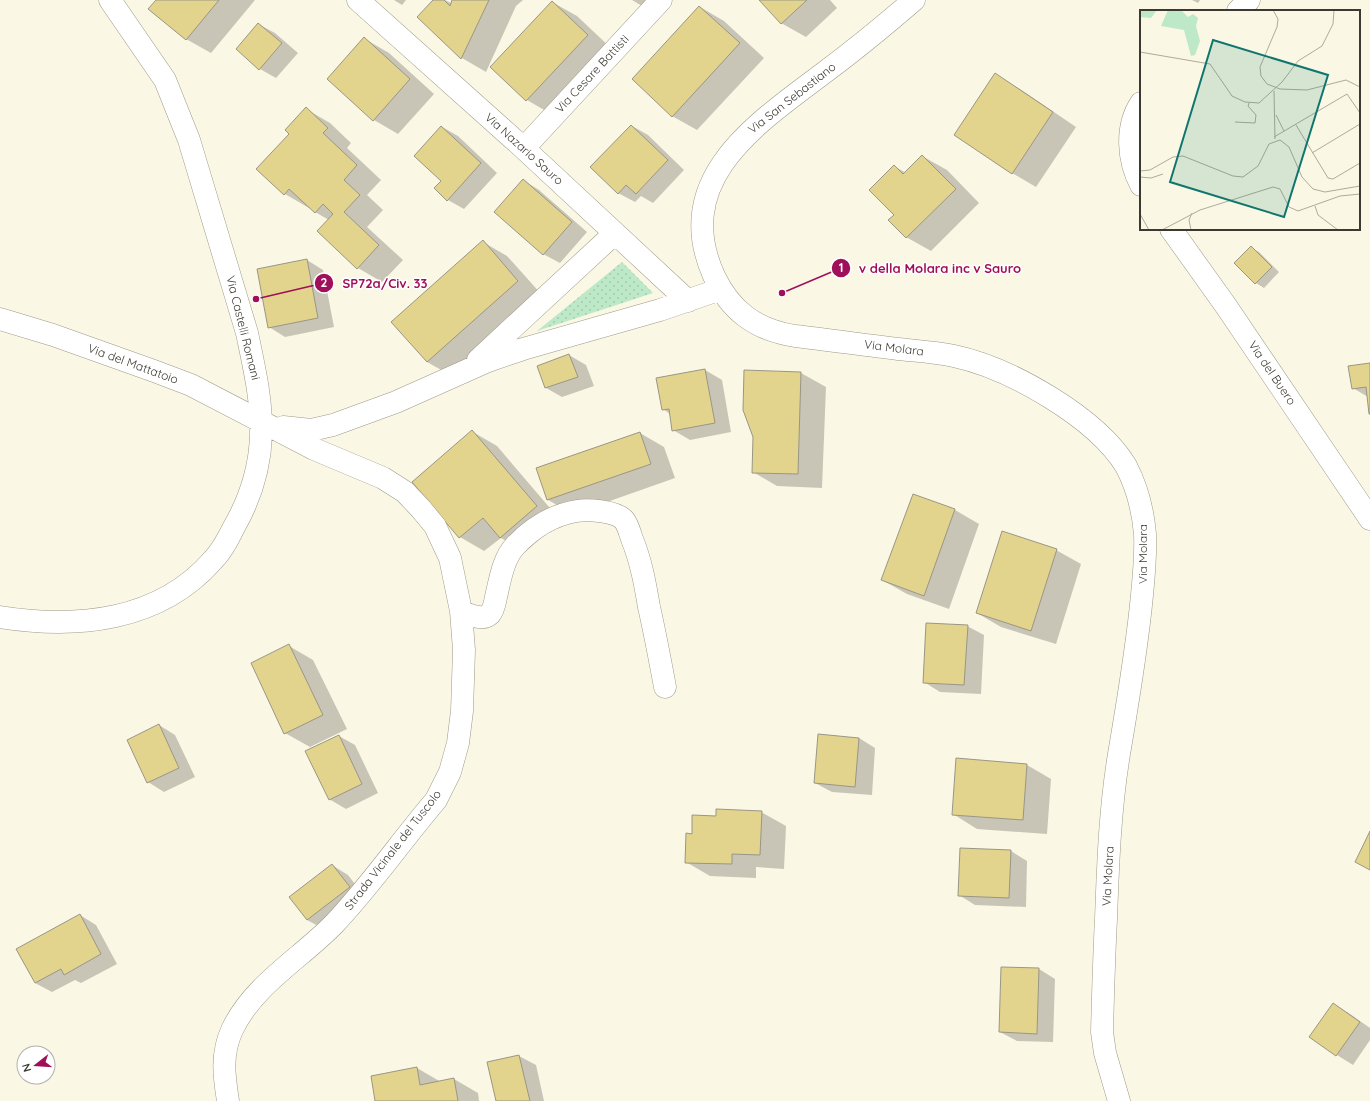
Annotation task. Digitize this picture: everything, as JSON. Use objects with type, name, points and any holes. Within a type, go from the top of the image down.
[{"type":"street","name":"Via Castelli Romani","points":[[0,618],[50,623],[82,622],[112,617],[151,605],[169,596],[191,582],[214,560],[225,544],[245,507],[259,459],[261,422],[257,383],[247,333],[190,140],[165,80],[110,0]]},
{"type":"street","name":"Via Nazario Sauro","points":[[358,0],[524,148],[688,301]]},
{"type":"street","name":"Via Cesare Battisti","points":[[524,148],[661,0]]},
{"type":"street","name":"Via San Sebastiano","points":[[721,289],[709,262],[705,247],[702,232],[702,217],[710,188],[727,158],[738,143],[764,118],[858,47],[914,0]]},
{"type":"street","points":[[1239,10],[1249,0]]},
{"type":"street","points":[[1140,104],[1133,119],[1130,149],[1135,174],[1140,183]]},
{"type":"street","name":"Via del Buero","points":[[1172,230],[1226,306],[1370,518]]},
{"type":"street","points":[[470,368],[615,233]]},
{"type":"street","points":[[261,422],[295,429],[312,430],[321,428],[382,407],[470,368],[523,349],[660,310],[721,289]]},
{"type":"street","name":"Via Molara","points":[[721,289],[732,304],[744,316],[761,327],[780,334],[944,354],[986,365],[1005,373],[1075,414],[1108,443],[1126,467],[1138,493],[1145,533],[1145,556],[1133,670],[1111,813],[1108,871],[1102,1032],[1105,1053],[1119,1101]]},
{"type":"street","name":"Via del Mattatoio","points":[[0,319],[53,335],[154,371],[191,386],[261,422]]},
{"type":"street","name":"Strada Vicinale del Tuscolo","points":[[228,1101],[224,1075],[225,1050],[233,1029],[257,994],[323,934],[351,906],[436,800],[446,781],[456,753],[461,717],[464,650],[462,611],[450,558],[435,526],[405,492],[383,478],[314,449],[261,422]]},
{"type":"street","points":[[462,611],[472,616],[482,617],[489,614],[493,608],[504,565],[513,548],[527,533],[545,522],[568,512],[595,510],[617,515],[624,520],[640,558],[665,687]]},
{"type":"green space","points":[[622,262],[653,293],[537,331]]},
{"type":"building","points":[[156,0],[219,0],[186,40],[148,9]]},
{"type":"building","points":[[433,0],[444,0],[450,6],[452,0],[489,0],[461,59],[417,17]]},
{"type":"building","points":[[759,0],[807,0],[781,24]]},
{"type":"building","points":[[552,1],[588,35],[526,101],[490,67]]},
{"type":"building","points":[[699,6],[740,43],[672,117],[632,79]]},
{"type":"building","points":[[258,23],[282,43],[259,70],[236,49]]},
{"type":"building","points":[[364,37],[410,79],[373,121],[327,79]]},
{"type":"building","points":[[995,73],[1053,112],[1012,174],[954,135]]},
{"type":"building","points":[[306,107],[328,128],[323,133],[357,165],[344,180],[360,195],[344,212],[379,245],[357,269],[317,231],[333,214],[323,204],[315,213],[289,189],[284,195],[256,169],[289,134],[285,130]]},
{"type":"building","points":[[631,125],[668,160],[636,194],[626,185],[618,194],[590,167]]},
{"type":"building","points":[[441,126],[481,163],[447,201],[434,188],[441,181],[414,156]]},
{"type":"building","points":[[922,155],[956,189],[906,238],[888,220],[894,215],[869,190],[894,165],[903,174]]},
{"type":"building","points":[[523,179],[572,222],[543,255],[494,212]]},
{"type":"building","points":[[483,240],[518,281],[427,362],[391,322]]},
{"type":"building","points":[[1251,246],[1272,267],[1255,284],[1234,263]]},
{"type":"building","points":[[307,259],[318,318],[268,328],[257,269]]},
{"type":"building","points":[[569,354],[578,377],[545,388],[537,366]]},
{"type":"building","points":[[1370,363],[1369,414],[1366,387],[1352,389],[1348,366]]},
{"type":"building","points":[[705,369],[715,423],[672,431],[669,409],[662,410],[656,378]]},
{"type":"building","points":[[744,370],[801,372],[798,474],[752,473],[753,437],[743,410]]},
{"type":"building","points":[[472,430],[537,506],[500,538],[483,518],[459,538],[412,482]]},
{"type":"building","points":[[640,432],[651,464],[547,500],[536,468]]},
{"type":"building","points":[[913,494],[955,509],[924,596],[881,580]]},
{"type":"building","points":[[1002,531],[1057,549],[1031,631],[976,613]]},
{"type":"building","points":[[926,623],[968,625],[964,685],[923,683]]},
{"type":"building","points":[[289,644],[323,715],[284,734],[251,663]]},
{"type":"building","points":[[159,724],[179,768],[147,783],[127,740]]},
{"type":"building","points":[[818,734],[859,738],[855,787],[814,783]]},
{"type":"building","points":[[339,735],[362,784],[329,800],[305,751]]},
{"type":"building","points":[[956,758],[1027,764],[1023,820],[952,815]]},
{"type":"building","points":[[716,809],[762,811],[760,855],[732,854],[732,864],[685,863],[686,833],[692,834],[692,815],[716,816]]},
{"type":"building","points":[[1370,831],[1370,870],[1355,862]]},
{"type":"building","points":[[960,848],[1011,850],[1009,898],[958,896]]},
{"type":"building","points":[[332,864],[350,887],[307,920],[289,897]]},
{"type":"building","points":[[80,914],[101,954],[64,975],[61,969],[35,983],[16,949]]},
{"type":"building","points":[[1001,967],[1039,968],[1037,1034],[999,1032]]},
{"type":"building","points":[[1333,1003],[1360,1022],[1336,1056],[1309,1037]]},
{"type":"building","points":[[519,1055],[530,1101],[496,1101],[487,1062]]},
{"type":"building","points":[[417,1067],[420,1085],[454,1078],[458,1101],[375,1101],[371,1076]]},
{"type":"place","name":"v della Molara inc v Sauro","points":[[782,293]]},
{"type":"place","name":"SP72a/Civ. 33","points":[[256,299]]}]
